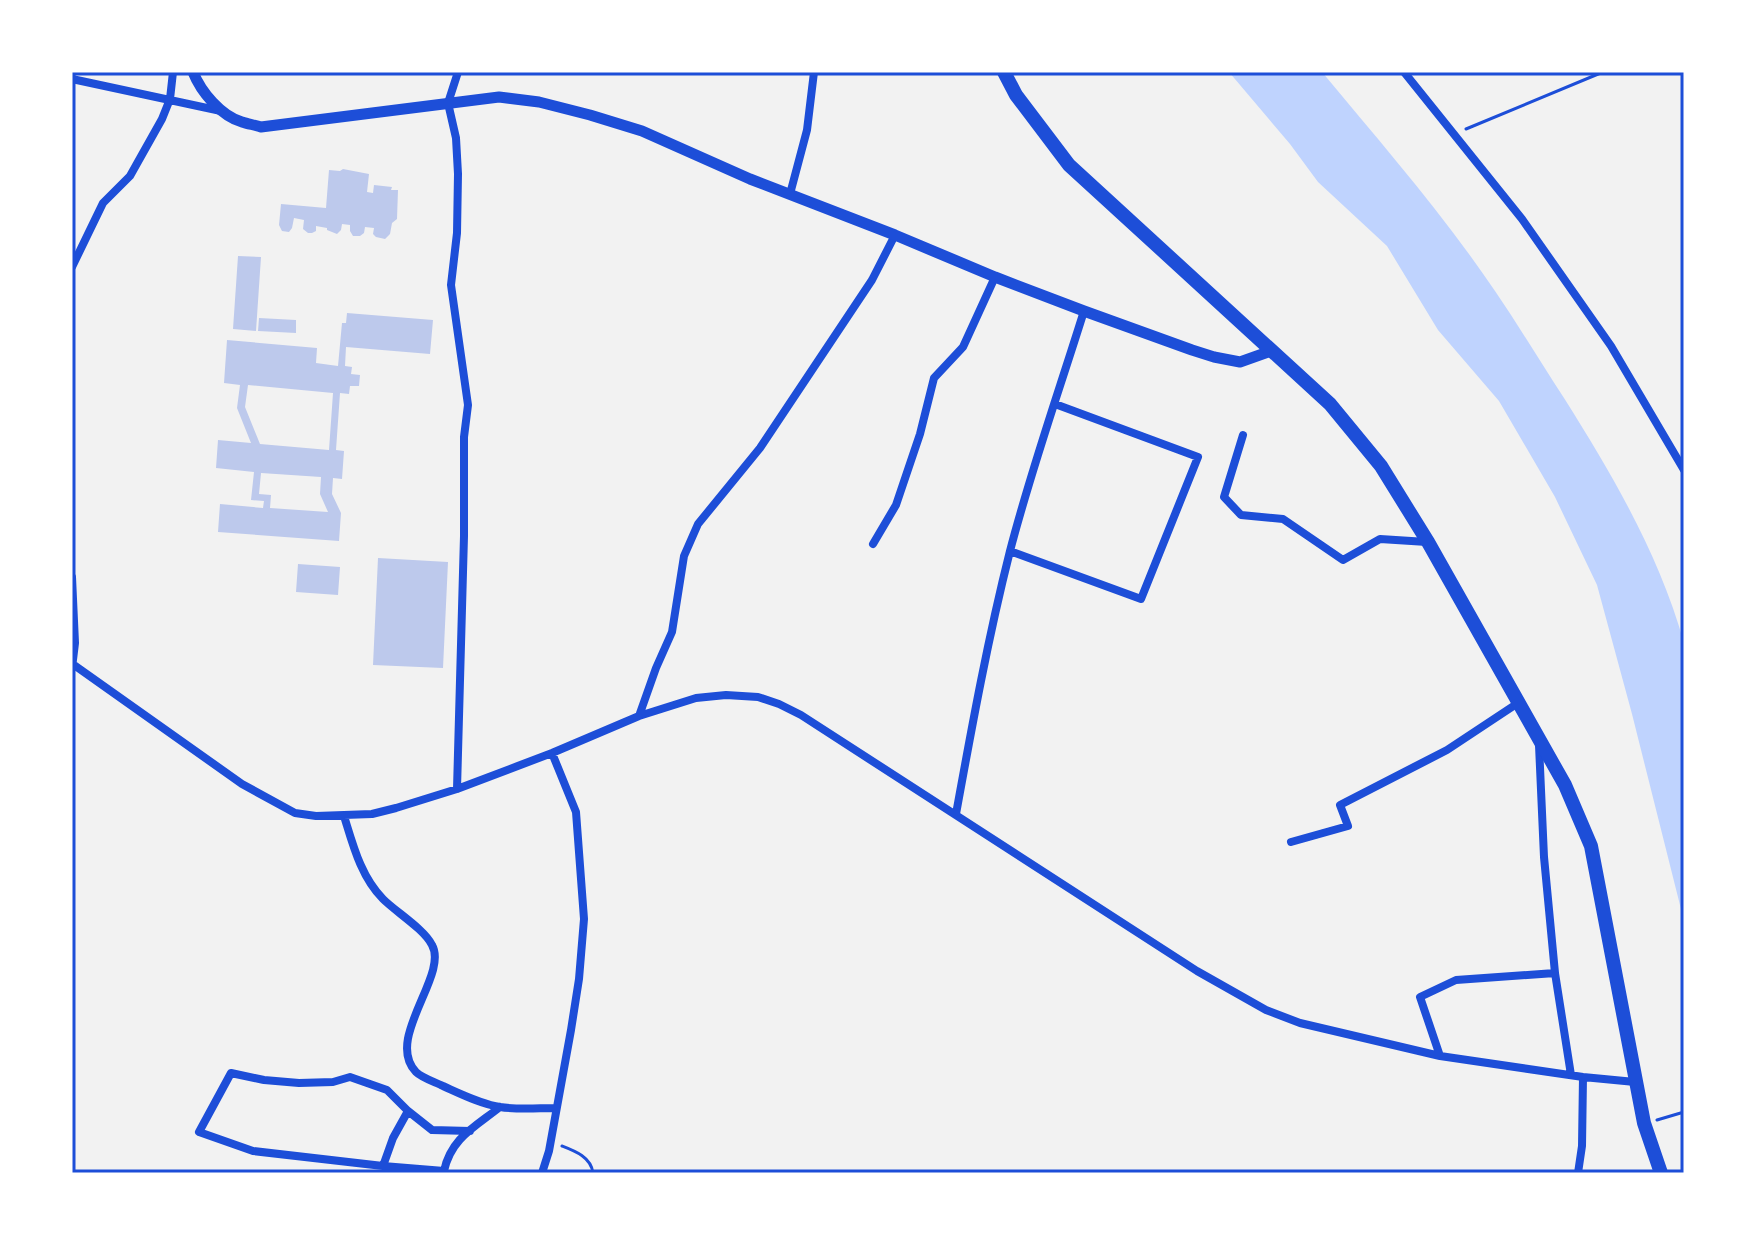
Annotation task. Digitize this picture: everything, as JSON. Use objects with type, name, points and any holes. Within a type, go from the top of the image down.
[{"type":"highway","points":[[1004,72],[1016,95],[1069,165],[1330,404],[1381,466],[1428,542],[1565,785],[1591,846],[1635,1082],[1644,1123],[1661,1173]]},
{"type":"street","points":[[72,267],[103,203],[130,176],[162,119],[170,99],[173,72]]},
{"type":"street","points":[[193,72],[221,111]]},
{"type":"street","points":[[457,789],[464,437],[468,405],[451,285],[457,233],[458,174],[456,138],[448,103],[458,72]]},
{"type":"street","points":[[790,194],[807,130],[814,72]]},
{"type":"street","points":[[1404,72],[1522,219],[1611,346],[1684,470]]},
{"type":"street","points":[[72,79],[221,111],[239,122],[261,127],[499,97],[539,102],[642,131],[750,179],[995,277],[1214,357],[1240,362],[1271,351]]},
{"type":"street","points":[[639,716],[672,632],[684,556],[698,524],[760,448],[872,280],[895,235]]},
{"type":"street","points":[[873,544],[896,505],[920,434],[934,378],[963,347],[995,277]]},
{"type":"street","points":[[956,814],[989,636],[1010,551],[1084,311]]},
{"type":"street","points":[[1010,551],[1141,599],[1198,457],[1055,404]]},
{"type":"street","points":[[1243,435],[1224,497],[1241,515],[1283,519],[1343,560],[1380,539],[1428,542]]},
{"type":"street","points":[[72,577],[73,666],[242,784],[295,813],[344,816],[396,808],[457,789],[639,716],[696,698],[726,695],[758,697],[801,715],[1197,971],[1266,1010],[1300,1023],[1440,1056],[1635,1082]]},
{"type":"street","points":[[1291,842],[1348,826],[1340,805],[1447,750],[1518,703]]},
{"type":"street","points":[[1539,737],[1544,857],[1555,973],[1571,1075]]},
{"type":"street","points":[[542,1173],[579,979],[584,919],[576,812],[552,753]]},
{"type":"street","points":[[344,816],[356,857],[369,881],[382,898],[433,945],[436,961],[405,1047],[409,1062],[417,1073],[462,1095],[500,1107],[556,1108]]},
{"type":"street","points":[[1440,1056],[1420,997],[1456,980],[1555,973]]},
{"type":"street","points":[[470,1131],[432,1130],[387,1090],[350,1077],[333,1082],[299,1083],[231,1073],[199,1132],[253,1151],[444,1171],[456,1142],[470,1131],[500,1107]]},
{"type":"street","points":[[1578,1173],[1582,1146],[1583,1077]]},
{"type":"street","points":[[383,1166],[393,1138],[408,1111]]},
{"type":"path","points":[[1455,134],[1603,72]]},
{"type":"path","points":[[1656,1120],[1684,1112]]},
{"type":"path","points":[[550,1141],[579,1153],[592,1165],[593,1173]]},
{"type":"water","points":[[1229,72],[1322,72],[1475,262],[1617,486],[1662,578],[1684,643],[1684,921],[1597,585],[1555,497],[1499,401],[1438,330],[1387,246],[1318,182]]},
{"type":"building","points":[[329,170],[369,174],[367,192],[373,193],[374,185],[398,190],[397,219],[392,223],[390,234],[385,239],[376,237],[374,228],[365,227],[360,236],[353,236],[350,225],[342,224],[337,234],[316,226],[316,231],[308,233],[303,229],[304,220],[294,218],[289,232],[282,231],[279,225],[281,204],[326,208]]},
{"type":"building","points":[[238,256],[261,257],[256,331],[233,329]]},
{"type":"building","points":[[347,313],[433,320],[430,354],[346,347],[345,366],[352,367],[351,374],[360,375],[359,386],[350,386],[349,394],[340,393],[336,450],[344,451],[342,479],[333,478],[332,494],[341,513],[339,541],[218,532],[220,504],[263,508],[264,501],[251,500],[254,472],[216,468],[218,440],[251,443],[237,408],[240,385],[224,383],[227,340],[317,348],[316,363],[338,366],[342,323],[346,323]],"holes":[[[248,385],[333,393],[329,450],[260,444],[245,407]],[[261,473],[321,477],[320,494],[328,512],[270,508],[271,495],[259,494]]]},
{"type":"building","points":[[259,318],[296,320],[296,333],[258,331]]},
{"type":"building","points":[[378,558],[448,562],[443,668],[373,665]]},
{"type":"building","points":[[298,564],[340,567],[338,595],[296,592]]}]
